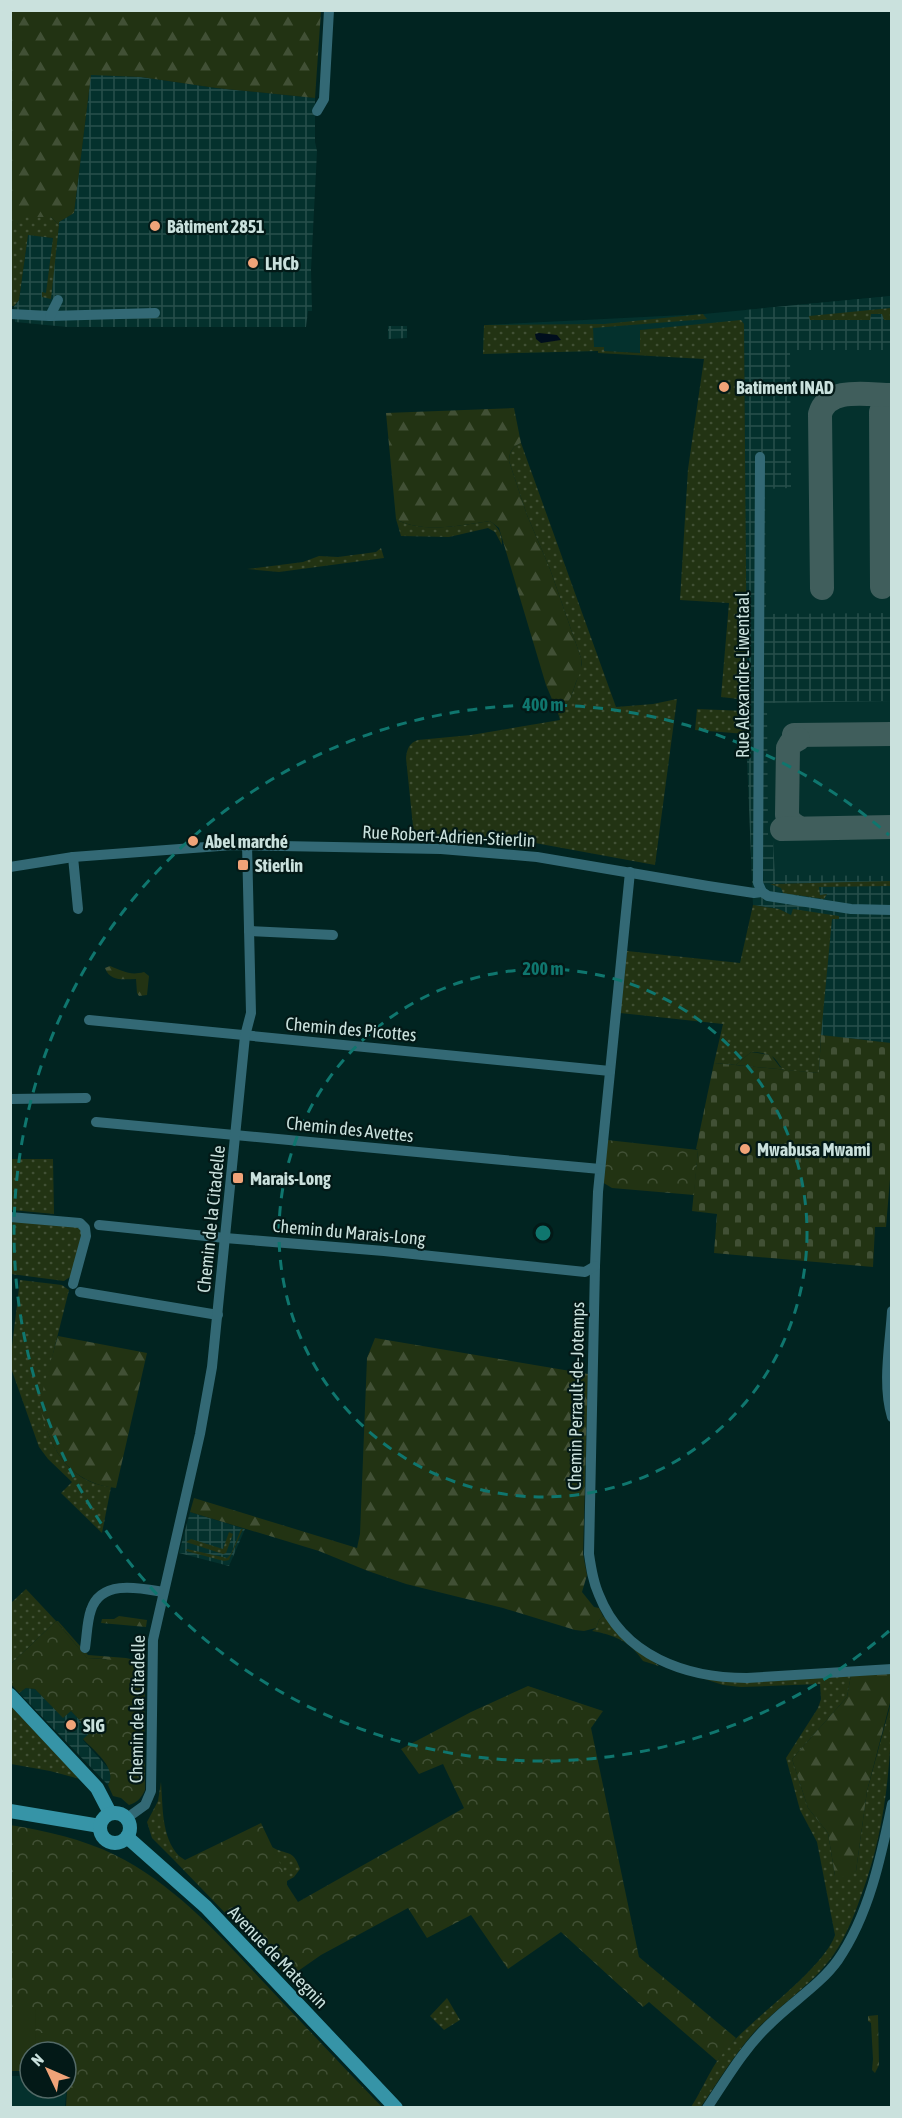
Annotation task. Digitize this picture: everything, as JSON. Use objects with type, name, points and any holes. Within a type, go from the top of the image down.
[{"type":"main road","points":[[10,1695],[98,1788],[110,1813]]},
{"type":"main road","points":[[10,1811],[100,1826]]},
{"type":"main road","points":[[110,1813],[121,1813],[127,1818],[131,1828],[128,1837],[120,1843],[108,1842],[101,1835],[100,1826],[104,1817],[110,1813]]},
{"type":"main road","name":"Avenue de Mategnin","points":[[128,1837],[213,1915],[396,2108]]},
{"type":"street","points":[[317,111],[324,99],[329,10]]},
{"type":"street","points":[[50,316],[58,300]]},
{"type":"street","points":[[10,314],[50,316],[155,313]]},
{"type":"street","name":"Rue Alexandre-Liwentaal","points":[[760,457],[758,883],[762,892]]},
{"type":"street","name":"Rue Robert-Adrien-Stierlin","points":[[10,867],[73,857],[247,844],[490,852],[754,893],[762,892],[768,896],[851,909],[891,910]]},
{"type":"street","name":"Chemin de la Citadelle","points":[[127,1818],[145,1805],[151,1791],[151,1705],[154,1657],[152,1649],[204,1414],[218,1315],[246,1036],[251,1013],[247,844]]},
{"type":"street","points":[[73,857],[78,909]]},
{"type":"street","name":"Chemin Perrault-de-Jotemps","points":[[630,872],[600,1169],[595,1266],[589,1554],[599,1595],[617,1625],[634,1643],[661,1662],[684,1669],[728,1678],[891,1669]]},
{"type":"street","points":[[249,931],[333,935]]},
{"type":"street","name":"Chemin des Picottes","points":[[89,1020],[610,1071]]},
{"type":"street","points":[[10,1099],[86,1098]]},
{"type":"street","name":"Chemin des Avettes","points":[[96,1122],[600,1169]]},
{"type":"street","points":[[10,1216],[80,1223],[85,1228],[87,1236],[76,1288],[218,1315]]},
{"type":"street","name":"Chemin du Marais-Long","points":[[99,1225],[585,1272],[595,1266]]},
{"type":"street","points":[[891,1311],[888,1384],[891,1417]]},
{"type":"street","points":[[85,1647],[91,1609],[107,1591],[130,1587],[163,1592]]},
{"type":"street","points":[[707,2108],[751,2044],[828,1971],[841,1955],[862,1912],[872,1882],[882,1851],[891,1804]]},
{"type":"shaded area","points":[[91,74],[141,77],[216,88],[315,98],[317,151],[311,270],[312,311],[308,311],[306,327],[67,327],[15,322],[14,306],[19,300],[28,234],[57,239],[59,222],[74,213]]},
{"type":"shaded area","points":[[891,296],[891,1047],[821,1035],[827,924],[759,889],[745,457],[744,324],[640,330],[640,353],[598,351],[483,354],[484,325],[703,314]]},
{"type":"shaded area","points":[[891,296],[891,350],[790,350],[791,488],[765,489],[766,614],[891,613],[891,701],[767,703],[768,840],[773,841],[775,875],[891,876],[891,1043],[821,1035],[831,929],[796,918],[779,909],[753,905],[746,734],[744,324],[745,310]]},
{"type":"shaded area","points":[[388,326],[407,326],[407,338],[388,339]]},
{"type":"shaded area","points":[[190,1512],[245,1529],[229,1566],[179,1553]]},
{"type":"shaded area","points":[[26,1688],[35,1689],[63,1717],[71,1711],[91,1732],[83,1740],[110,1770],[111,1779],[108,1785],[19,1693]]},
{"type":"shaded area","points":[[11,2076],[18,2076],[18,2100],[66,2100],[65,2107],[11,2107]]},
{"type":"green space","points":[[10,11],[321,11],[315,98],[216,88],[141,77],[91,75],[74,213],[59,222],[59,225],[51,217],[21,217],[17,225],[11,225]]},
{"type":"green space","points":[[20,217],[51,217],[59,225],[51,299],[42,297],[42,292],[46,293],[53,238],[28,235],[19,300],[11,306],[10,225],[17,225]]},
{"type":"green space","points":[[891,308],[891,320],[884,320],[882,314],[871,314],[870,320],[810,320],[809,316]]},
{"type":"green space","points":[[703,314],[707,319],[593,328],[594,347],[604,347],[604,351],[640,353],[640,330],[741,320],[744,324],[747,700],[721,697],[729,603],[680,600],[688,469],[704,359],[598,353],[598,351],[483,354],[484,325],[604,324]]},
{"type":"green space","points":[[514,408],[521,443],[512,450],[509,461],[581,658],[582,669],[571,697],[559,716],[546,685],[499,528],[490,521],[430,527],[406,524],[396,519],[386,413]]},
{"type":"green space","points":[[521,443],[616,707],[653,704],[677,699],[655,865],[535,843],[529,849],[504,846],[499,838],[414,836],[406,758],[411,745],[418,740],[471,735],[560,720],[559,716],[571,697],[582,665],[550,569],[527,515],[509,461],[512,450]]},
{"type":"green space","points":[[396,519],[406,524],[430,527],[490,521],[499,531],[502,545],[495,532],[488,528],[449,537],[401,536]]},
{"type":"green space","points":[[381,548],[384,558],[279,572],[247,569],[303,562],[319,556],[338,557],[376,552]]},
{"type":"green space","points":[[697,709],[746,711],[746,734],[695,730]]},
{"type":"green space","points":[[892,881],[891,886],[819,887],[820,895],[827,894],[824,899],[783,893],[781,888],[770,884]]},
{"type":"green space","points":[[753,905],[779,909],[791,915],[793,909],[839,916],[839,919],[832,919],[819,1073],[784,1070],[773,1057],[757,1052],[751,1052],[736,1065],[714,1063],[723,1024],[620,1013],[627,951],[740,963]]},
{"type":"green space","points":[[110,966],[131,973],[144,972],[149,976],[147,995],[139,996],[136,979],[118,979],[110,976],[105,968]]},
{"type":"green space","points":[[821,1035],[891,1043],[892,1155],[886,1227],[875,1227],[873,1267],[714,1253],[717,1214],[692,1211],[698,1150],[696,1149],[714,1063],[819,1073]]},
{"type":"green space","points":[[751,1052],[771,1055],[780,1067],[789,1070],[736,1065]]},
{"type":"green space","points":[[607,1140],[698,1150],[694,1195],[612,1188],[602,1182]]},
{"type":"green space","points":[[10,1159],[53,1159],[54,1214],[11,1210]]},
{"type":"green space","points":[[10,1220],[75,1226],[82,1230],[73,1275],[64,1281],[11,1274]]},
{"type":"green space","points":[[20,1280],[62,1285],[69,1290],[41,1402],[43,1417],[61,1458],[71,1469],[82,1478],[111,1487],[102,1533],[61,1493],[72,1482],[39,1447],[11,1368],[10,1344],[12,1346]]},
{"type":"green space","points":[[58,1336],[147,1353],[116,1488],[91,1482],[72,1469],[57,1451],[46,1428],[41,1400]]},
{"type":"green space","points":[[375,1338],[588,1374],[583,1554],[587,1575],[582,1592],[594,1607],[599,1608],[603,1616],[596,1628],[584,1631],[575,1630],[503,1608],[406,1584],[319,1551],[190,1512],[194,1498],[357,1548],[360,1534],[367,1358]]},
{"type":"green space","points":[[241,1529],[243,1529],[229,1560],[224,1561],[186,1551],[187,1549],[227,1558],[231,1554]]},
{"type":"green space","points":[[229,1532],[233,1534],[226,1553],[223,1554],[186,1542],[191,1539],[223,1549]]},
{"type":"green space","points":[[26,1589],[56,1621],[11,1664],[11,1603]]},
{"type":"green space","points":[[119,1616],[147,1620],[146,1627],[101,1623],[102,1619],[114,1619]]},
{"type":"green space","points":[[603,1616],[638,1650],[659,1666],[643,1661],[633,1648],[621,1640],[592,1631]]},
{"type":"green space","points":[[56,1621],[88,1655],[144,1662],[145,1699],[106,1659],[87,1658]]},
{"type":"green space","points":[[56,1621],[87,1658],[144,1662],[145,1790],[132,1804],[129,1805],[121,1798],[113,1796],[108,1785],[110,1772],[107,1766],[83,1739],[91,1732],[71,1711],[63,1718],[35,1689],[26,1688],[19,1693],[11,1684],[11,1664]]},
{"type":"green space","points":[[683,1672],[851,1675],[847,1697],[792,1759],[808,1808],[828,1833],[835,1876],[856,1871],[867,1791],[892,1699],[888,1774],[881,1823],[869,1872],[846,1933],[826,1965],[748,2039],[700,2108],[691,2107],[722,2054],[738,2036],[803,1977],[829,1948],[835,1935],[817,1842],[800,1810],[786,1758],[818,1708],[821,1699],[820,1684],[741,1687],[723,1685]]},
{"type":"green space","points":[[891,1674],[891,1699],[867,1791],[856,1871],[845,1877],[835,1876],[828,1833],[808,1808],[792,1759],[847,1697],[851,1675]]},
{"type":"green space","points":[[528,1686],[603,1711],[591,1728],[639,1957],[736,2038],[717,2061],[649,2002],[643,2007],[561,1932],[508,1969],[471,1915],[427,1938],[408,1908],[321,1955],[288,1978],[173,1859],[179,1856],[185,1860],[261,1823],[287,1878],[287,1885],[298,1902],[464,1808],[443,1764],[419,1774],[401,1749],[471,1712]]},
{"type":"green space","points":[[10,1705],[80,1779],[11,1764]]},
{"type":"green space","points":[[161,1782],[166,1831],[179,1856],[173,1859],[152,1838],[147,1822],[158,1801]]},
{"type":"green space","points":[[10,1825],[90,1844],[137,1867],[158,1882],[217,1933],[382,2107],[66,2107],[66,2100],[78,2100],[78,2040],[18,2040],[18,2071],[11,2071]]},
{"type":"green space","points":[[272,1847],[289,1853],[295,1858],[300,1869],[294,1877],[287,1881]]},
{"type":"green space","points":[[447,1998],[460,2020],[444,2030],[430,2016]]},
{"type":"green space","points":[[11,2009],[35,2009],[36,2040],[18,2040],[18,2064],[11,2064]]},
{"type":"green space","points":[[878,2015],[879,2065],[875,2073],[872,2070],[871,2023],[868,2021],[868,2016]]},
{"type":"green space","points":[[41,2033],[56,2033],[56,2040],[41,2040]]},
{"type":"water","points":[[535,334],[557,335],[561,340],[541,343],[536,339]]},
{"type":"taxiway","points":[[822,588],[820,414],[824,405],[840,396],[850,394],[892,395]]},
{"type":"taxiway","points":[[882,587],[881,412],[884,403],[892,398]]},
{"type":"taxiway","points":[[794,735],[892,734]]},
{"type":"taxiway","points":[[798,739],[788,748],[787,815],[790,822],[799,828]]},
{"type":"taxiway","points":[[782,829],[892,827]]},
{"type":"place","name":"Bâtiment 2851","points":[[155,226]]},
{"type":"place","name":"LHCb","points":[[253,263]]},
{"type":"place","name":"Batiment INAD","points":[[724,387]]},
{"type":"place","name":"Abel marché","points":[[193,841]]},
{"type":"place","name":"Stierlin","points":[[243,865]]},
{"type":"place","name":"Mwabusa Mwami","points":[[745,1149]]},
{"type":"place","name":"Marais-Long","points":[[238,1178]]},
{"type":"place","name":"SIG","points":[[71,1725]]}]
